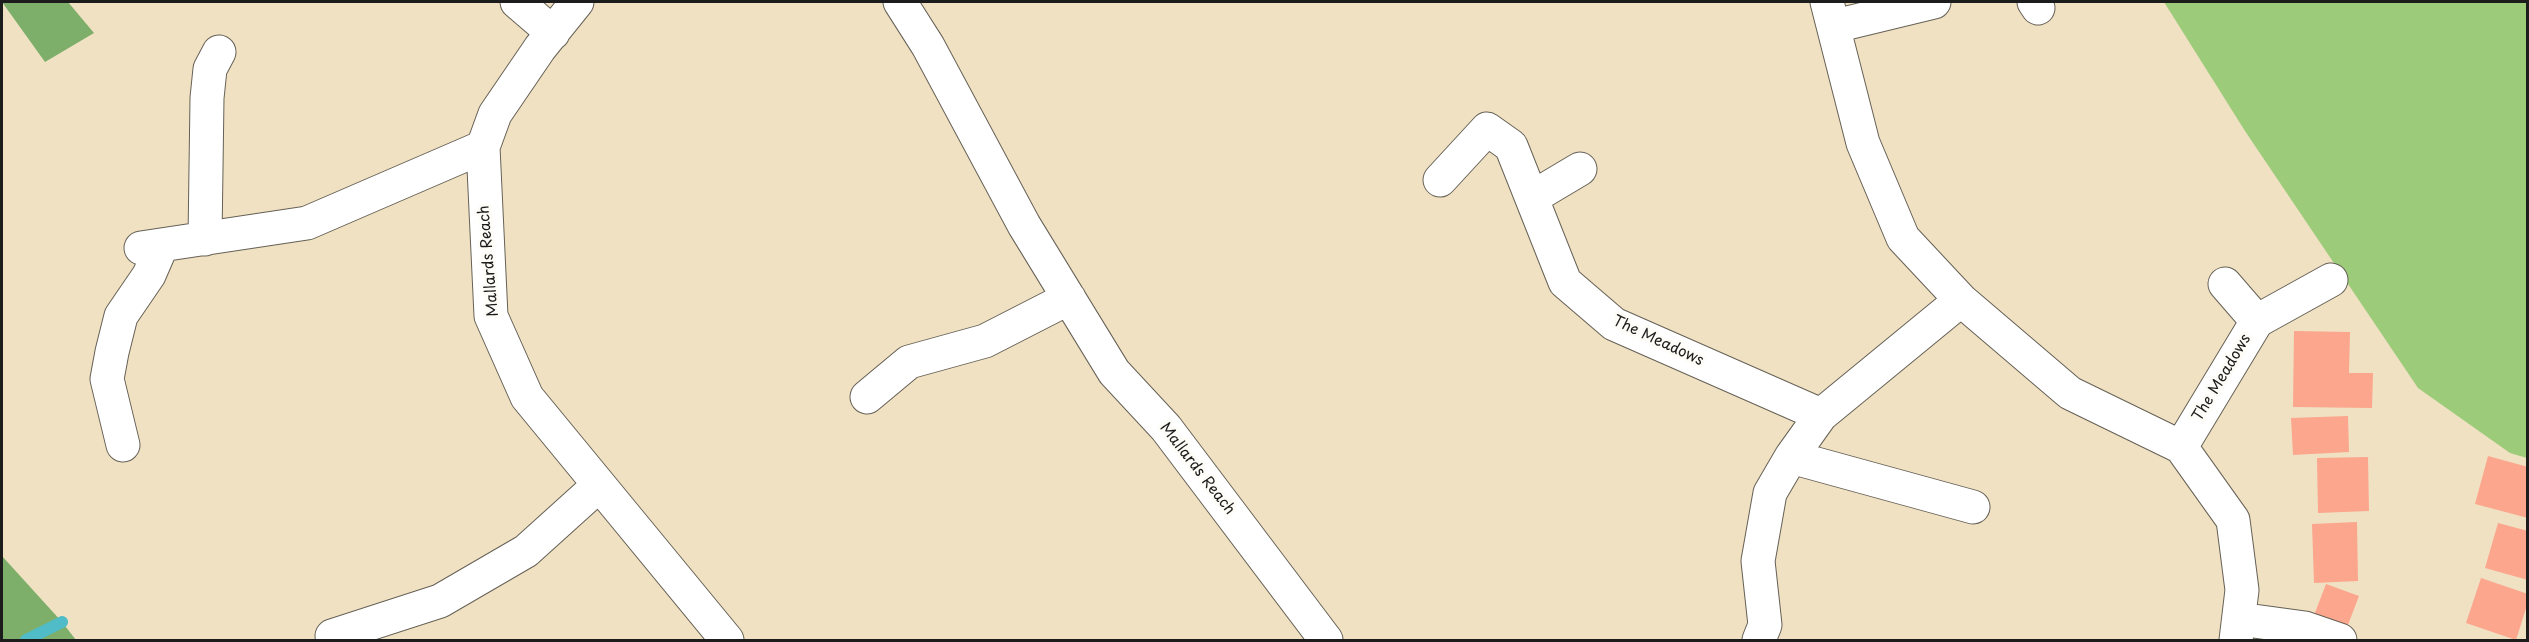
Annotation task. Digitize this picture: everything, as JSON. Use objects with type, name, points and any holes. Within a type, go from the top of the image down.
[{"type":"street","points":[[517,2],[553,33]]},
{"type":"street","name":"Mallards Reach","points":[[578,2],[495,114],[483,147],[491,316],[527,397],[598,486],[684,585],[728,640]]},
{"type":"street","name":"Mallards Reach","points":[[900,2],[928,46],[1024,225],[1114,372],[1166,429],[1326,640]]},
{"type":"street","points":[[1934,2],[1831,14],[1863,143],[1903,238],[1961,300],[2070,393],[2181,447],[2233,520],[2242,590],[2238,630],[2305,628],[2340,640]]},
{"type":"street","points":[[205,238],[207,98],[210,69],[219,52]]},
{"type":"street","name":"The Meadows","points":[[1440,180],[1486,129],[1511,146],[1565,282],[1614,324],[1821,415]]},
{"type":"street","points":[[123,445],[107,378],[121,316],[149,275],[152,246],[307,223],[483,147]]},
{"type":"street","points":[[1533,197],[1580,169]]},
{"type":"street","name":"The Meadows","points":[[2181,447],[2257,321],[2331,280]]},
{"type":"street","points":[[2225,284],[2257,321]]},
{"type":"street","points":[[867,397],[909,362],[985,341],[1069,298]]},
{"type":"street","points":[[1759,640],[1765,625],[1758,561],[1770,493],[1791,457],[1821,415],[1961,300]]},
{"type":"street","points":[[1791,457],[1973,507]]},
{"type":"street","points":[[332,636],[440,601],[526,552],[598,486]]},
{"type":"green space","points":[[2,2],[68,2],[94,33],[45,62]]},
{"type":"green space","points":[[2164,2],[2527,2],[2527,458],[2510,453],[2418,388],[2245,131]]},
{"type":"green space","points":[[2,556],[62,622],[76,640],[2,640]]},
{"type":"building","points":[[2294,331],[2350,332],[2349,373],[2373,373],[2372,408],[2293,407]]},
{"type":"building","points":[[2348,416],[2349,452],[2293,455],[2291,418]]},
{"type":"building","points":[[2488,456],[2528,467],[2528,518],[2475,504]]},
{"type":"building","points":[[2368,457],[2369,511],[2318,513],[2317,458]]},
{"type":"building","points":[[2357,522],[2358,581],[2314,583],[2312,524]]},
{"type":"building","points":[[2498,523],[2528,531],[2528,580],[2485,568]]},
{"type":"building","points":[[2481,578],[2528,594],[2528,602],[2516,640],[2466,623]]},
{"type":"building","points":[[2326,584],[2359,596],[2346,630],[2313,618]]},
{"type":"waterway","points":[[26,640],[62,622]]}]
